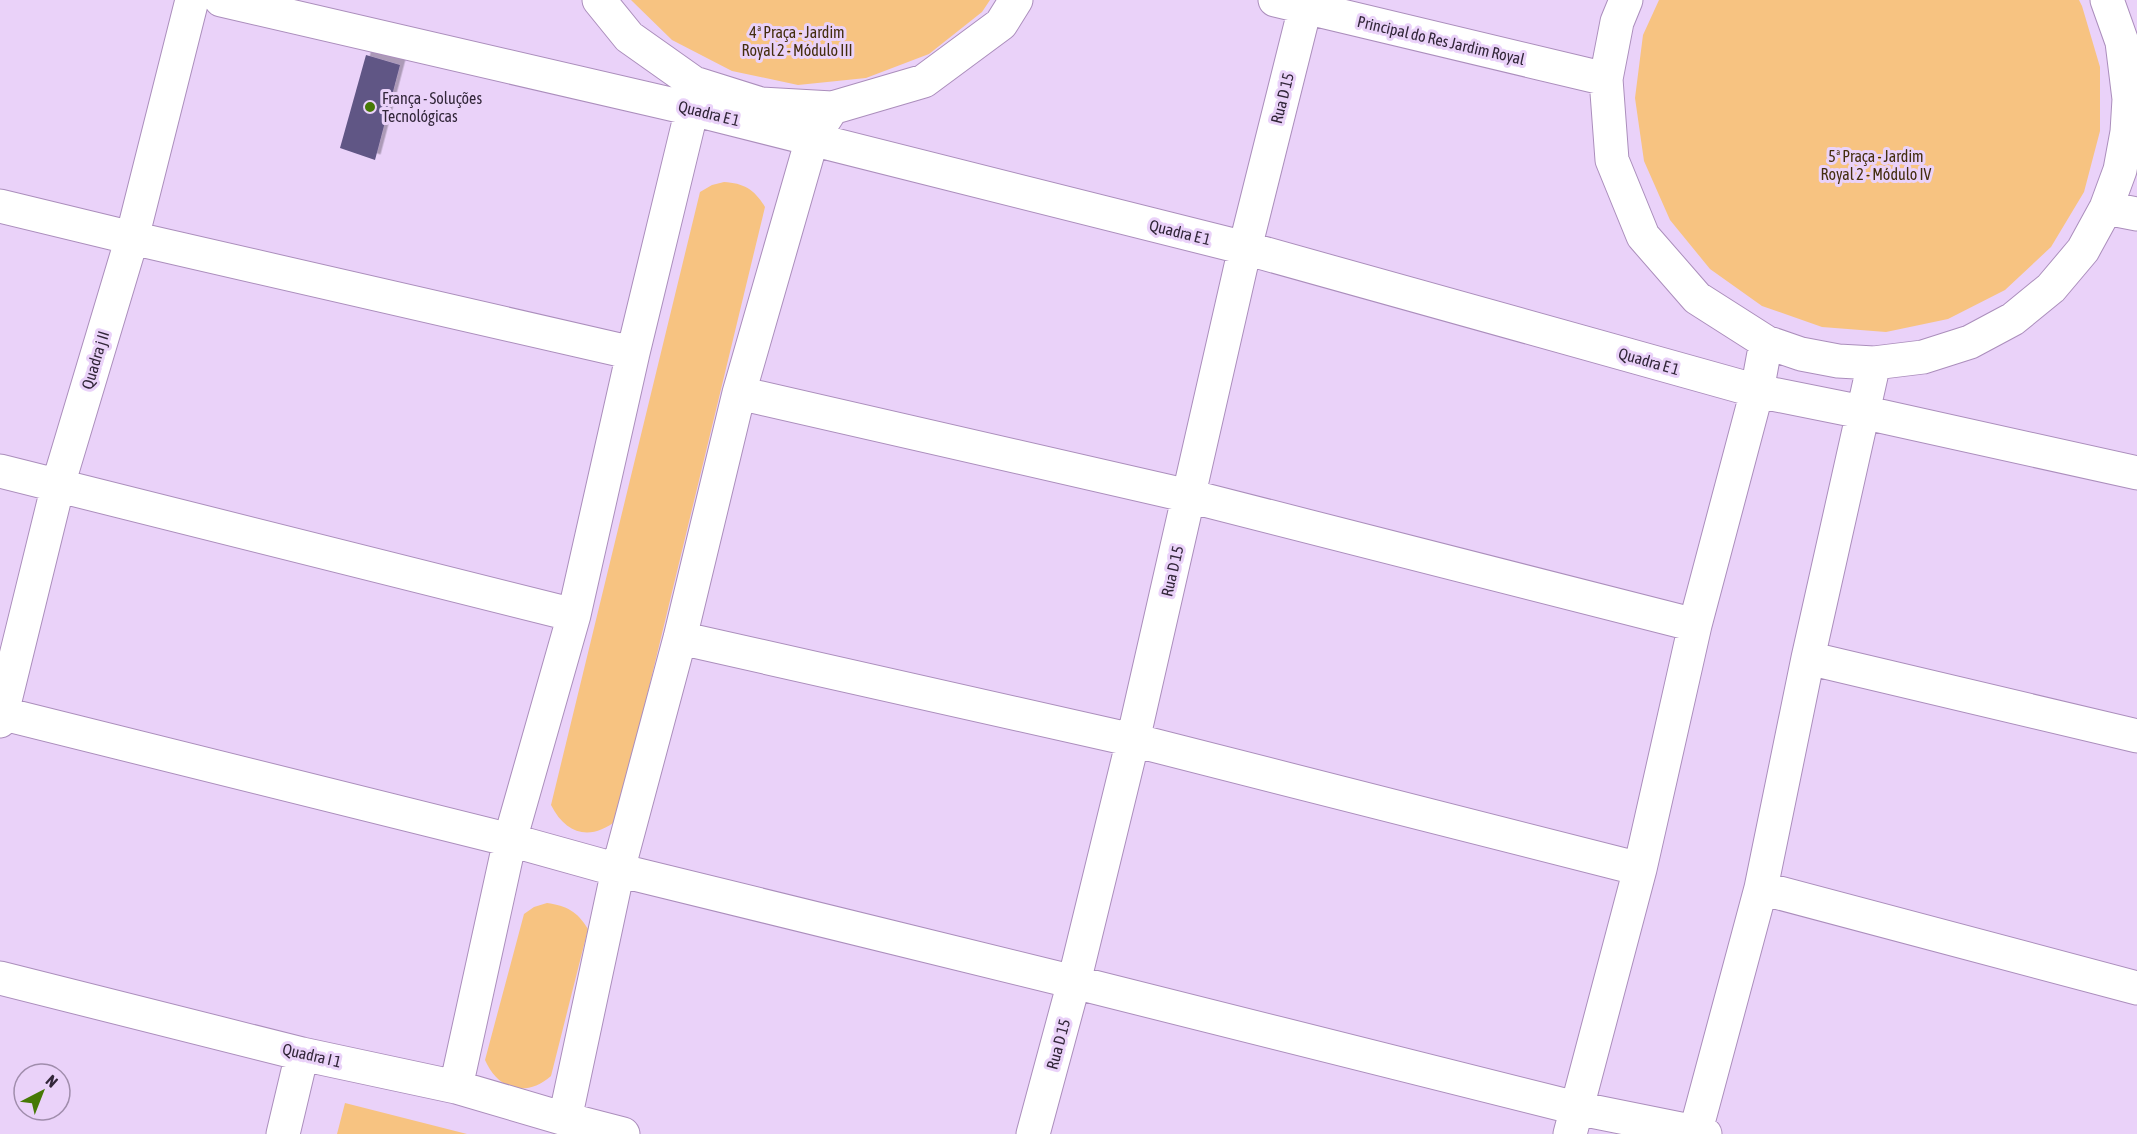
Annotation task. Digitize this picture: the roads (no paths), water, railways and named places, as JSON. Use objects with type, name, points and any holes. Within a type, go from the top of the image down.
[{"type":"street","name":"Quadra j II","points":[[1,716],[58,485],[132,238],[192,0]]},
{"type":"street","name":"Quadra E 1","points":[[221,0],[693,96],[812,139],[1245,248],[1757,391],[2137,473]]},
{"type":"street","points":[[599,0],[628,37],[693,96],[761,104],[832,108],[924,81],[1001,24],[1016,0]]},
{"type":"street","points":[[1626,0],[1617,22],[1606,79],[1612,160],[1643,236],[1697,298],[1766,342],[1801,354],[1838,361],[1874,363],[1923,357],[1970,342],[2013,319],[2051,288],[2083,250],[2122,211],[2120,170],[2132,133],[2133,95],[2122,42],[2107,0]]},
{"type":"street","name":"Principal do Res Jardim Royal","points":[[1296,3],[1606,79]]},
{"type":"street","name":"Rua D 15","points":[[1033,1134],[1074,982],[1133,740],[1245,248],[1296,3]]},
{"type":"street","points":[[456,1087],[510,840],[573,615],[693,96]]},
{"type":"street","points":[[565,1119],[618,870],[680,638],[739,393],[812,139],[832,108]]},
{"type":"street","points":[[0,206],[633,352]]},
{"type":"street","points":[[1573,1121],[1640,869],[1695,625],[1757,391],[1766,342]]},
{"type":"street","points":[[1,716],[510,840],[618,870],[1074,982],[1573,1121],[1698,1133],[1761,888],[1808,658],[1874,363]]},
{"type":"street","points":[[739,393],[1189,496],[1695,625]]},
{"type":"street","points":[[0,471],[573,615]]},
{"type":"street","points":[[680,638],[1133,740],[1640,869]]},
{"type":"street","points":[[1808,658],[2137,736]]},
{"type":"street","points":[[1761,888],[2137,988]]},
{"type":"street","name":"Quadra I 1","points":[[0,978],[302,1053],[456,1087],[623,1134]]},
{"type":"street","points":[[284,1134],[302,1053]]},
{"type":"place","name":"França - Soluções Tecnológicas","points":[[370,107]]},
{"type":"park label","name":"4ª Praça - Jardim Royal 2 - Módulo III","points":[[797,41]]},
{"type":"park label","name":"5ª Praça - Jardim Royal 2 - Módulo IV","points":[[1876,165]]}]
